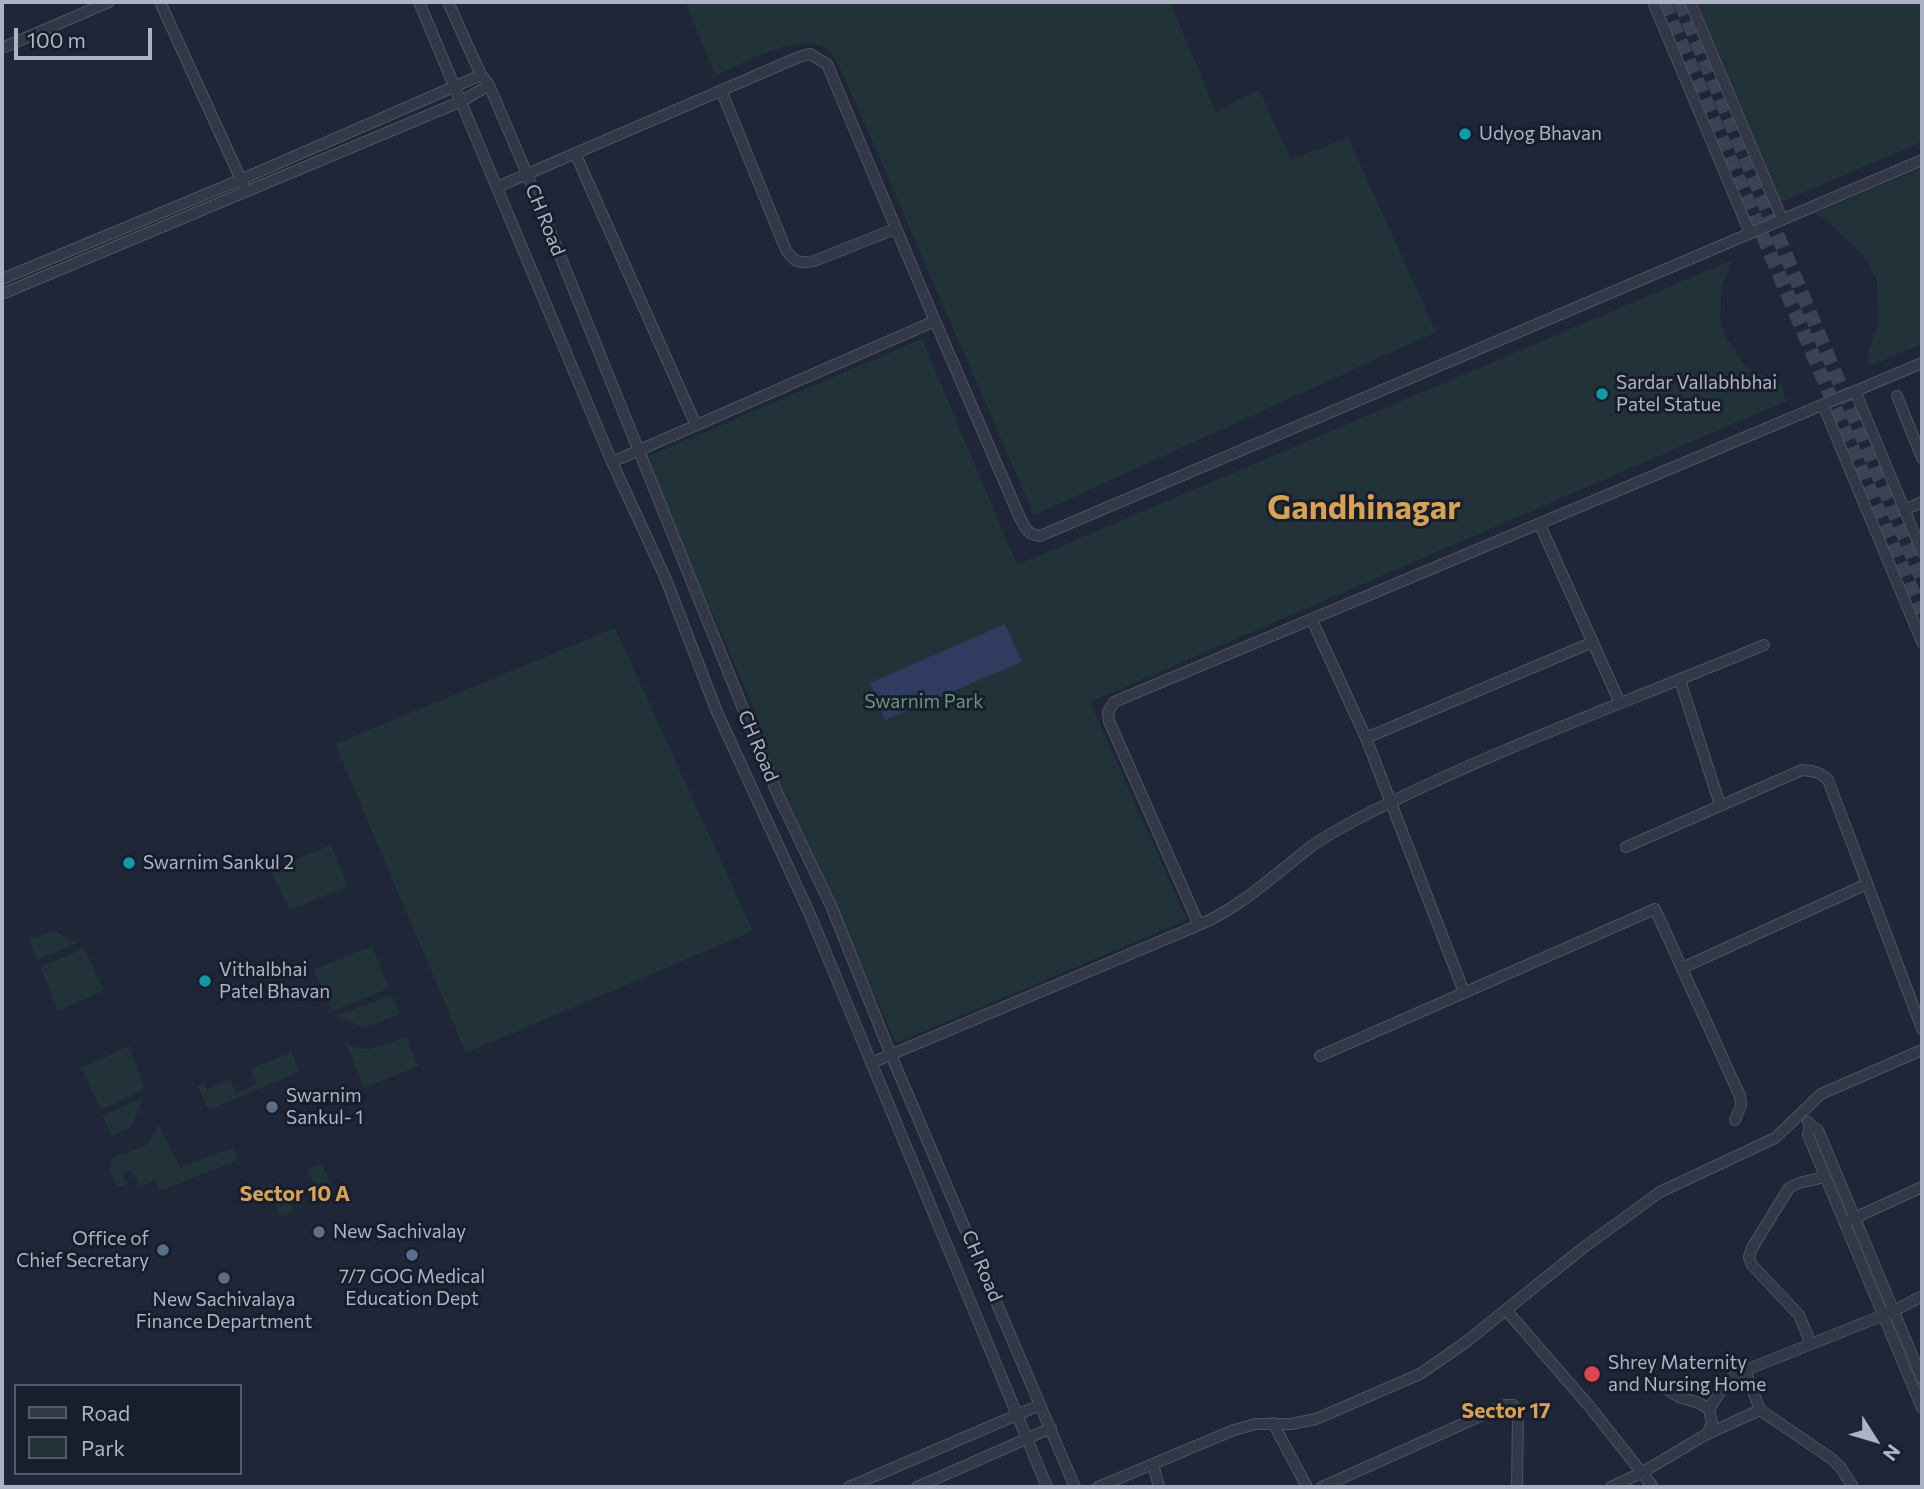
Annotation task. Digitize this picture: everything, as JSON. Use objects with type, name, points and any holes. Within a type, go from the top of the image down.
[{"type":"street","points":[[2,48],[109,2]]},
{"type":"street","points":[[160,2],[244,184]]},
{"type":"street","name":"CH Road","points":[[419,2],[612,462],[665,577],[717,712],[811,917],[1047,1487]]},
{"type":"street","name":"CH Road","points":[[448,2],[481,75],[489,85],[527,174],[773,783],[832,908],[891,1055],[1075,1487]]},
{"type":"street","points":[[1653,2],[1750,233]]},
{"type":"street","points":[[1690,2],[1782,219]]},
{"type":"street","points":[[497,187],[799,57],[810,54],[827,64],[1020,518],[1027,532],[1040,536],[1922,160]]},
{"type":"street","points":[[2,294],[481,75]]},
{"type":"street","points":[[2,279],[462,101],[489,85]]},
{"type":"street","points":[[721,90],[786,250],[795,262],[803,264],[814,261],[895,229]]},
{"type":"street","points":[[575,153],[696,425]]},
{"type":"street","points":[[612,462],[935,321]]},
{"type":"street","points":[[1199,925],[1109,722],[1108,712],[1114,702],[1922,363]]},
{"type":"street","points":[[1855,391],[1922,552]]},
{"type":"street","points":[[1897,396],[1922,458]]},
{"type":"street","points":[[1823,405],[1922,642]]},
{"type":"street","points":[[1904,510],[1922,502]]},
{"type":"street","points":[[1540,525],[1620,703]]},
{"type":"street","points":[[1312,620],[1366,738],[1464,992]]},
{"type":"street","points":[[1366,738],[1593,642]]},
{"type":"street","points":[[871,1063],[1199,925],[1252,895],[1314,845],[1391,803],[1620,703],[1764,645]]},
{"type":"street","points":[[1680,680],[1720,805]]},
{"type":"street","points":[[1626,847],[1802,770],[1822,774],[1828,780],[1922,1029]]},
{"type":"street","points":[[1682,968],[1867,884]]},
{"type":"street","points":[[1320,1056],[1655,909],[1740,1096],[1741,1106],[1735,1120]]},
{"type":"street","points":[[1098,1487],[1234,1430],[1256,1424],[1301,1423],[1316,1419],[1420,1374],[1457,1349],[1583,1248],[1660,1192],[1775,1138],[1821,1094],[1922,1050]]},
{"type":"street","points":[[1803,1112],[1810,1125],[1818,1129],[1849,1220],[1888,1313],[1922,1408]]},
{"type":"street","points":[[1810,1125],[1808,1135],[1825,1177],[1849,1220]]},
{"type":"street","points":[[1811,1344],[1799,1315],[1752,1265],[1749,1257],[1789,1188],[1825,1177]]},
{"type":"street","points":[[1849,1220],[1922,1187]]},
{"type":"street","points":[[1707,1434],[1712,1423],[1709,1409],[1725,1384],[1736,1374],[1888,1313],[1922,1296]]},
{"type":"street","points":[[1506,1310],[1590,1406],[1653,1487]]},
{"type":"street","points":[[1888,1313],[1922,1379]]},
{"type":"street","points":[[1745,1370],[1760,1410],[1832,1459],[1853,1487]]},
{"type":"street","points":[[1651,1379],[1679,1397],[1709,1409]]},
{"type":"street","points":[[849,1487],[1040,1405]]},
{"type":"street","points":[[1322,1487],[1505,1405],[1513,1405],[1518,1413],[1517,1487]]},
{"type":"street","points":[[1611,1487],[1643,1472],[1707,1434],[1760,1410]]},
{"type":"street","points":[[1273,1423],[1307,1487]]},
{"type":"street","points":[[917,1487],[1051,1428]]},
{"type":"street","points":[[1153,1464],[1159,1487]]},
{"type":"green space","points":[[685,2],[1170,2],[1216,112],[1259,89],[1291,160],[1348,137],[1436,332],[1034,515],[833,56],[818,45],[789,46],[715,75]]},
{"type":"green space","points":[[1697,2],[1922,2],[1922,142],[1781,202]]},
{"type":"green space","points":[[1922,168],[1922,344],[1869,366],[1868,351],[1878,324],[1877,280],[1865,257],[1829,222],[1815,213]]},
{"type":"green space","name":"Swarnim Park","points":[[1732,260],[1722,287],[1720,321],[1727,339],[1746,367],[1782,386],[1786,401],[1090,702],[1187,920],[896,1043],[774,773],[753,706],[644,458],[922,339],[1017,565]]},
{"type":"green space","points":[[615,628],[753,931],[466,1053],[335,744]]},
{"type":"green space","points":[[331,845],[348,886],[290,910],[270,870]]},
{"type":"green space","points":[[53,931],[78,943],[37,960],[29,940]]},
{"type":"green space","points":[[372,946],[389,988],[332,1011],[313,970]]},
{"type":"green space","points":[[84,948],[104,990],[58,1011],[40,967]]},
{"type":"green space","points":[[392,995],[400,1014],[365,1028],[337,1016]]},
{"type":"green space","points":[[406,1037],[418,1066],[364,1088],[345,1042],[368,1049]]},
{"type":"green space","points":[[129,1046],[145,1089],[101,1110],[81,1068]]},
{"type":"green space","points":[[290,1047],[299,1072],[209,1110],[198,1087],[204,1083],[207,1089],[230,1079],[236,1093],[256,1084],[250,1069],[289,1053]]},
{"type":"green space","points":[[144,1097],[131,1127],[112,1136],[102,1116]]},
{"type":"green space","points":[[159,1125],[180,1167],[233,1148],[238,1160],[160,1191],[155,1180],[140,1187],[131,1170],[123,1175],[127,1185],[118,1187],[109,1169],[113,1158],[148,1144]]},
{"type":"green space","points":[[321,1164],[335,1193],[321,1200],[307,1170]]},
{"type":"green space","points":[[280,1181],[294,1211],[281,1217],[267,1187]]},
{"type":"water","points":[[1005,624],[1022,662],[885,720],[870,683]]},
{"type":"tunnel","points":[[1664,2],[1922,613]]},
{"type":"tunnel","points":[[1680,2],[1922,580]]},
{"type":"place","name":"Udyog Bhavan","points":[[1465,134]]},
{"type":"place","name":"Sardar Vallabhbhai Patel Statue","points":[[1602,394]]},
{"type":"place","name":"Swarnim Sankul 2","points":[[129,863]]},
{"type":"place","name":"Vithalbhai Patel Bhavan","points":[[205,981]]},
{"type":"place","name":"Swarnim Sankul- 1","points":[[272,1107]]},
{"type":"place","name":"New Sachivalay","points":[[319,1232]]},
{"type":"place","name":"Office of Chief Secretary","points":[[163,1250]]},
{"type":"place","name":"7/7 GOG Medical Education Dept","points":[[412,1255]]},
{"type":"place","name":"New Sachivalaya Finance Department","points":[[224,1278]]},
{"type":"place","name":"Shrey Maternity and Nursing Home","points":[[1592,1374]]},
{"type":"district","name":"Gandhinagar","points":[[1364,508]]},
{"type":"district","name":"Sector 10 A","points":[[295,1194]]},
{"type":"district","name":"Sector 17","points":[[1506,1411]]}]
